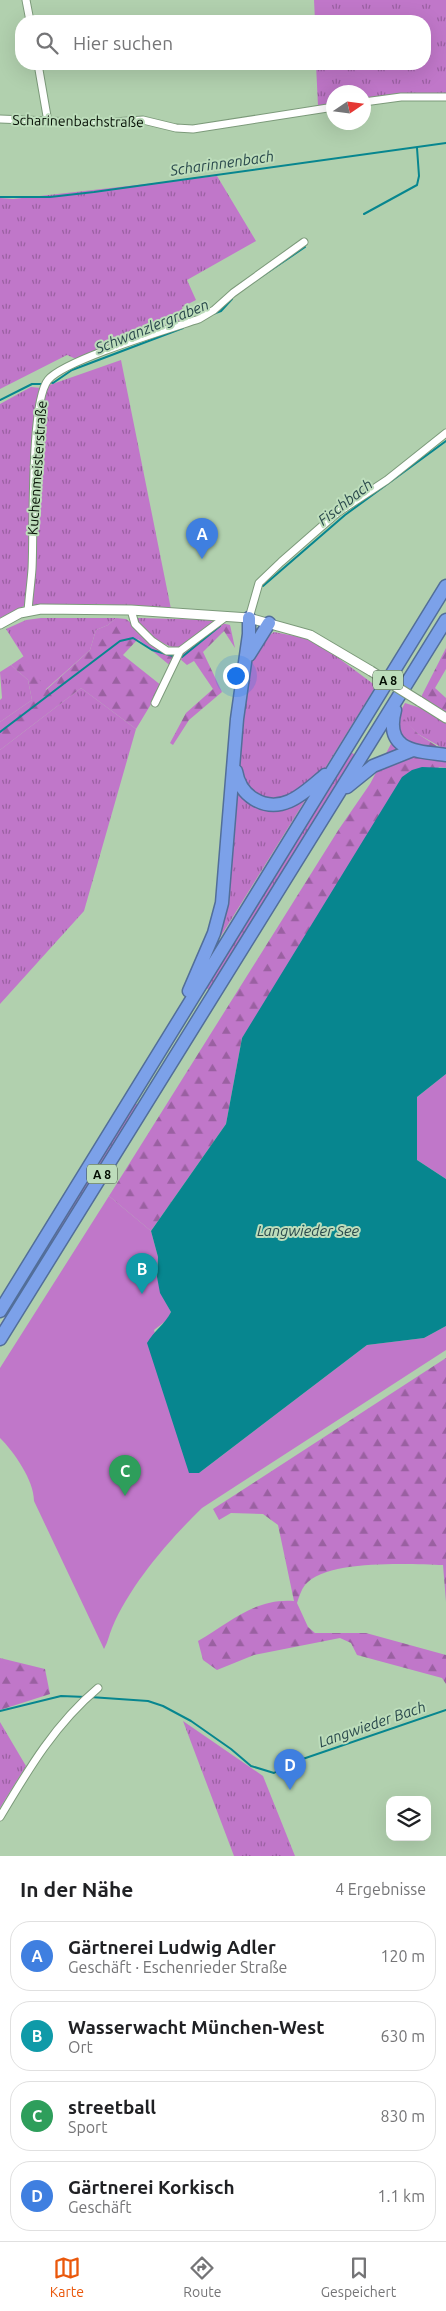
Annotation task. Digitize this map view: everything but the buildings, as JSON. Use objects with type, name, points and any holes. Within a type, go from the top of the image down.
[{"type":"highway","name":"A 8","points":[[0,1312],[446,586]]},
{"type":"highway","points":[[161,1049],[164,1034],[189,990],[211,940],[222,903],[237,719],[246,660],[249,618]]},
{"type":"highway","name":"A 8","points":[[0,1339],[446,620]]},
{"type":"highway","points":[[246,660],[270,623]]},
{"type":"highway","points":[[399,698],[393,718],[394,736],[405,747],[413,750],[446,755]]},
{"type":"highway","points":[[338,795],[373,766],[413,750]]},
{"type":"highway","points":[[234,764],[240,784],[248,796],[260,803],[274,805],[286,803],[297,798],[334,767]]},
{"type":"street","points":[[26,0],[29,15]]},
{"type":"street","points":[[39,70],[48,122]]},
{"type":"street","points":[[371,101],[401,97],[446,97]]},
{"type":"street","name":"Scharinenbachstraße","points":[[0,119],[98,123],[143,120],[176,128],[193,129],[326,108]]},
{"type":"street","name":"Kuchenmeisterstraße","points":[[28,611],[32,570],[34,466],[42,392],[48,381],[57,373],[80,361],[199,319],[214,310],[234,293],[304,242]]},
{"type":"street","points":[[249,618],[259,584],[281,562],[337,513],[388,480],[446,433]]},
{"type":"street","points":[[131,610],[135,624],[152,640],[167,651],[180,651]]},
{"type":"street","points":[[0,624],[28,611],[131,610],[227,615],[249,618],[310,636],[371,671],[446,718]]},
{"type":"street","points":[[155,703],[180,651],[227,615]]},
{"type":"street","points":[[0,1817],[39,1752],[58,1727],[95,1691]]},
{"type":"green space","points":[[314,0],[446,0],[446,94],[400,93],[371,98],[371,85],[326,85],[326,105],[318,106],[316,70],[431,70],[431,15],[315,15]]},
{"type":"green space","points":[[217,176],[256,241],[187,280],[196,300],[182,307],[186,320],[76,359],[67,355],[0,389],[0,198],[13,199]]},
{"type":"green space","points":[[121,360],[171,609],[99,604],[26,605],[0,618],[0,404],[31,387],[41,388]]},
{"type":"green space","points":[[41,618],[116,618],[108,625],[96,630],[90,650],[45,690],[6,629],[26,620]]},
{"type":"green space","points":[[116,618],[126,619],[167,652],[182,653],[221,623],[230,625],[235,648],[224,631],[203,652],[222,692],[189,720],[173,745],[170,743],[186,713],[213,689],[194,661],[187,665],[180,659],[173,668],[138,639],[123,655],[162,686],[136,729],[81,688],[0,750],[0,722],[32,700],[28,680],[11,665],[24,656],[46,690],[90,650],[96,630],[108,625]]},
{"type":"green space","points":[[137,618],[215,620],[179,649],[154,638],[144,629]]},
{"type":"green space","points":[[274,632],[305,638],[325,648],[376,686],[208,957],[223,912],[244,683],[259,648]]},
{"type":"green space","points":[[446,648],[446,669],[435,688],[446,698],[446,713],[421,697]]},
{"type":"green space","points":[[11,665],[28,680],[32,700],[0,722],[0,700],[2,698],[0,672]]},
{"type":"green space","points":[[81,688],[136,729],[84,911],[0,1004],[0,750]]},
{"type":"green space","points":[[405,703],[430,711],[446,721],[446,750],[418,734],[404,720],[398,731],[399,714]]},
{"type":"green space","points":[[404,719],[418,734],[446,752],[446,768],[439,767],[242,1038],[226,1124],[151,1231],[109,1196],[339,829],[370,784]]},
{"type":"green space","points":[[350,752],[358,756],[212,992],[205,987]]},
{"type":"green space","points":[[446,1074],[446,1179],[417,1160],[417,1097]]},
{"type":"green space","points":[[134,1103],[139,1105],[0,1331],[0,1325]]},
{"type":"green space","points":[[109,1196],[151,1231],[158,1257],[157,1277],[163,1297],[171,1312],[167,1320],[154,1330],[199,1473],[367,1345],[424,1338],[446,1326],[446,1350],[202,1508],[151,1564],[120,1612],[104,1649],[34,1501],[31,1484],[17,1459],[0,1438],[0,1368]]},
{"type":"green space","points":[[446,1358],[446,1602],[443,1565],[391,1564],[349,1567],[316,1577],[305,1585],[297,1603],[308,1627],[315,1633],[366,1633],[446,1655],[446,1684],[442,1678],[357,1655],[351,1643],[340,1638],[254,1655],[217,1670],[203,1660],[198,1641],[255,1607],[280,1601],[294,1601],[278,1525],[263,1514],[231,1513],[219,1520],[213,1509]]},
{"type":"green space","points":[[0,1658],[45,1669],[50,1694],[0,1710]]},
{"type":"green space","points":[[183,1721],[263,1776],[295,1856],[234,1856]]},
{"type":"green space","points":[[0,1722],[26,1766],[0,1808]]},
{"type":"water","name":"Langwieder See","points":[[422,767],[446,768],[446,1074],[417,1097],[417,1160],[446,1179],[446,1326],[424,1338],[367,1345],[199,1473],[189,1473],[147,1343],[171,1312],[160,1293],[157,1277],[158,1257],[151,1231],[226,1124],[242,1038],[402,777],[412,770]]},
{"type":"waterway","name":"Scharinnenbach","points":[[0,197],[50,197],[94,192],[446,143]]},
{"type":"waterway","name":"Schwanzlergraben","points":[[364,214],[417,185],[419,176],[417,148]]},
{"type":"waterway","name":"Schwanzlergraben","points":[[249,285],[305,247]]},
{"type":"waterway","name":"Schwanzlergraben","points":[[213,314],[221,311],[232,299]]},
{"type":"waterway","name":"Schwanzlergraben","points":[[50,382],[53,383],[72,370],[183,328]]},
{"type":"waterway","name":"Schwanzlergraben","points":[[0,400],[32,384],[44,384]]},
{"type":"waterway","name":"Fischbach","points":[[263,586],[345,515],[446,441]]},
{"type":"waterway","points":[[182,657],[220,626]]},
{"type":"waterway","points":[[0,732],[120,641],[133,638],[152,650],[173,656]]},
{"type":"waterway","name":"Langwieder Bach","points":[[0,1711],[61,1696],[86,1697]]},
{"type":"waterway","name":"Langwieder Bach","points":[[90,1697],[148,1701],[163,1706],[191,1721],[231,1749],[251,1766],[274,1773],[291,1763],[446,1710]]},
{"type":"place","name":"Gärtnerei Ludwig Adler","points":[[202,559]]},
{"type":"place","name":"Wasserwacht München-West","points":[[142,1294]]},
{"type":"place","name":"streetball","points":[[125,1496]]},
{"type":"place","name":"Gärtnerei Korkisch","points":[[290,1790]]}]
